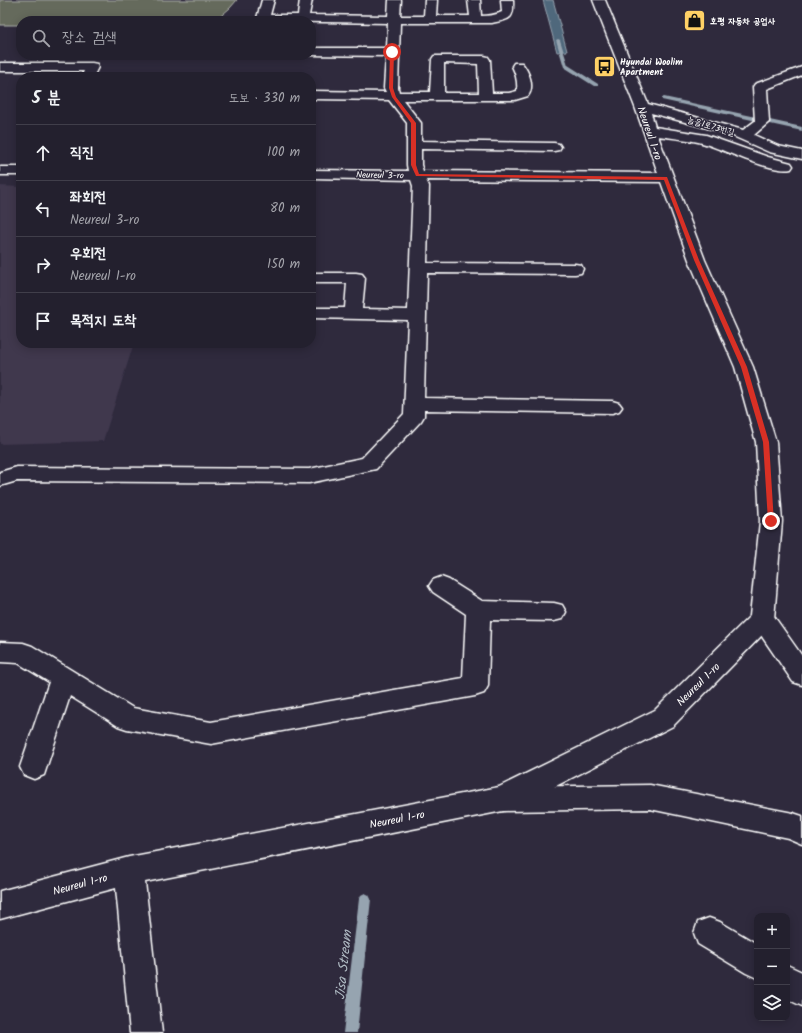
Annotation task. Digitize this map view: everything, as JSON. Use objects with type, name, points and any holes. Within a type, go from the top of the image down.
[{"type":"main road","points":[[264,16],[268,0]]},
{"type":"main road","points":[[303,16],[306,0]]},
{"type":"main road","points":[[0,479],[17,474],[309,476],[369,464],[414,416],[421,186],[414,165],[414,123],[394,97],[391,88],[396,0]]},
{"type":"main road","points":[[430,19],[431,0]]},
{"type":"main road","points":[[474,0],[476,20]]},
{"type":"main road","points":[[316,18],[493,20],[503,17],[508,13],[507,0]]},
{"type":"main road","name":"Neureul 1-ro","points":[[0,905],[129,871],[503,799],[664,718],[762,620],[771,521],[766,442],[744,367],[696,260],[642,107],[599,0]]},
{"type":"main road","points":[[316,52],[392,52]]},
{"type":"main road","points":[[437,96],[438,59],[484,60],[486,97]]},
{"type":"main road","points":[[316,96],[510,97],[523,93],[525,88],[522,71],[518,66]]},
{"type":"main road","points":[[0,67],[92,67],[90,72]]},
{"type":"main road","points":[[744,136],[762,119],[760,87],[802,71]]},
{"type":"main road","name":"늘을1로73번길","points":[[642,107],[731,130],[774,149],[802,155]]},
{"type":"main road","points":[[649,130],[701,138],[763,160],[802,169]]},
{"type":"main road","points":[[414,145],[554,147]]},
{"type":"main road","points":[[0,171],[16,171]]},
{"type":"main road","name":"Neureul 3-ro","points":[[316,174],[666,178]]},
{"type":"main road","points":[[418,268],[575,269]]},
{"type":"main road","points":[[316,278],[356,278],[353,314]]},
{"type":"main road","points":[[316,313],[416,315]]},
{"type":"main road","points":[[414,404],[612,407]]},
{"type":"main road","points":[[441,586],[478,610],[554,612]]},
{"type":"main road","points":[[0,652],[23,653],[127,718],[210,733],[475,686],[478,610]]},
{"type":"main road","points":[[762,620],[802,675]]},
{"type":"main road","points":[[34,766],[63,678]]},
{"type":"main road","points":[[503,799],[650,797],[792,826],[802,831]]},
{"type":"main road","points":[[129,871],[146,1033]]},
{"type":"main road","points":[[709,933],[754,960]]},
{"type":"main road","points":[[790,983],[802,990]]},
{"type":"shaded area","points":[[0,186],[16,187],[16,348],[132,348],[103,441],[0,444]]},
{"type":"green space","points":[[0,0],[237,0],[221,16],[16,16],[16,25],[0,25]]},
{"type":"water","points":[[543,0],[553,0],[567,51],[557,52]]},
{"type":"waterway","name":"Jisa Stream","points":[[558,40],[566,66],[596,85]]},
{"type":"waterway","points":[[664,99],[802,129]]},
{"type":"waterway","name":"Jisa Stream","points":[[350,1033],[365,899]]},
{"type":"place","name":"호평 자동차 공업사","points":[[694,21]]},
{"type":"place","name":"Hyundai Woolim Apartment","points":[[604,67]]},
{"type":"route","points":[[392,52],[391,88],[394,97],[414,123],[414,165],[418,175],[666,178],[696,260],[744,367],[766,442],[771,521]]}]
